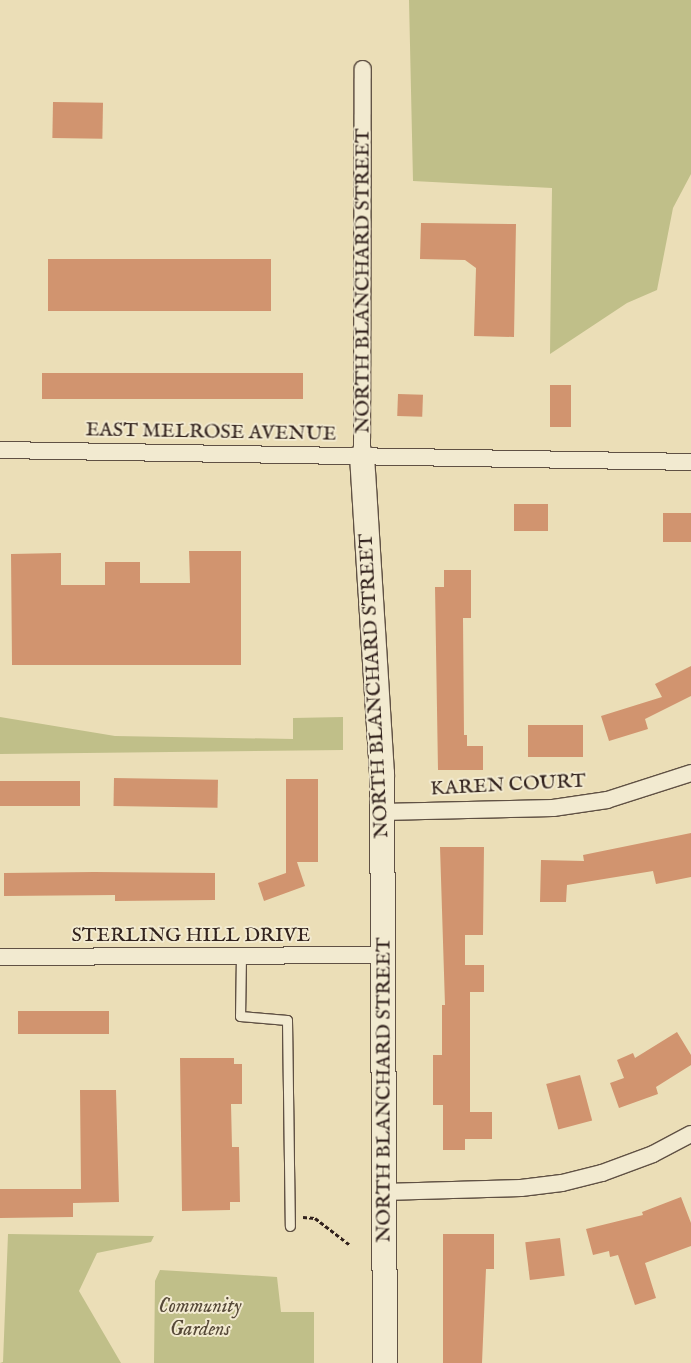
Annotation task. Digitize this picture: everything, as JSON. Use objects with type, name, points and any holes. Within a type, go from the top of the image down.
[{"type":"street","name":"NORTH BLANCHARD STREET","points":[[363,69],[362,456],[379,704],[382,812],[385,1363]]},
{"type":"street","name":"EAST MELROSE AVENUE","points":[[0,450],[691,462]]},
{"type":"street","name":"KAREN COURT","points":[[382,812],[553,808],[607,800],[647,790],[691,774]]},
{"type":"street","name":"STERLING HILL DRIVE","points":[[0,957],[383,954]]},
{"type":"street","points":[[384,1192],[521,1188],[562,1183],[602,1173],[653,1154],[691,1134]]},
{"type":"lane","points":[[241,955],[240,1016],[287,1020],[290,1226]]},
{"type":"path","points":[[290,1215],[315,1218],[350,1245]]},
{"type":"green space","points":[[409,0],[691,0],[691,174],[673,208],[657,290],[627,303],[550,354],[552,188],[413,181]]},
{"type":"green space","points":[[0,717],[115,736],[293,739],[293,718],[343,717],[343,750],[0,754]]},
{"type":"green space","points":[[8,1234],[154,1236],[151,1242],[97,1253],[79,1291],[121,1363],[0,1363],[3,1362]]},
{"type":"green space","name":"Community Gardens","points":[[160,1270],[277,1277],[281,1312],[314,1312],[314,1363],[154,1363],[155,1281]]},
{"type":"building","points":[[53,102],[103,103],[102,139],[52,138]]},
{"type":"building","points":[[421,223],[516,224],[514,337],[474,336],[476,268],[465,260],[420,259]]},
{"type":"building","points":[[48,259],[271,259],[271,311],[48,311]]},
{"type":"building","points":[[42,373],[303,373],[303,399],[42,399]]},
{"type":"building","points":[[550,385],[571,385],[571,427],[550,427]]},
{"type":"building","points":[[398,394],[423,395],[422,417],[397,416]]},
{"type":"building","points":[[514,504],[548,504],[548,531],[514,531]]},
{"type":"building","points":[[663,513],[691,513],[691,542],[663,542]]},
{"type":"building","points":[[189,551],[241,551],[241,665],[12,665],[11,554],[61,553],[61,585],[105,585],[105,562],[140,562],[140,583],[190,583]]},
{"type":"building","points":[[444,570],[471,570],[471,618],[463,618],[464,735],[467,735],[467,746],[483,746],[483,770],[438,770],[435,587],[444,587]]},
{"type":"building","points":[[691,666],[691,696],[645,719],[648,729],[609,741],[601,716],[662,697],[655,684]]},
{"type":"building","points":[[528,725],[583,725],[583,757],[528,757]]},
{"type":"building","points":[[114,778],[218,780],[217,808],[114,806]]},
{"type":"building","points":[[286,779],[318,779],[318,862],[297,862],[305,886],[264,901],[258,883],[286,873]]},
{"type":"building","points":[[0,781],[80,781],[80,806],[0,806]]},
{"type":"building","points":[[691,833],[691,877],[656,884],[653,871],[567,885],[566,902],[540,902],[541,860],[584,861],[583,855]]},
{"type":"building","points":[[440,847],[484,847],[483,935],[465,935],[465,965],[484,965],[484,992],[470,992],[470,1112],[492,1112],[492,1139],[465,1139],[465,1150],[443,1150],[443,1105],[433,1105],[433,1055],[442,1055],[442,1005],[445,1005]]},
{"type":"building","points":[[4,873],[215,873],[215,900],[115,901],[115,895],[4,896]]},
{"type":"building","points":[[18,1011],[109,1011],[109,1034],[18,1034]]},
{"type":"building","points":[[677,1032],[691,1055],[691,1065],[656,1087],[658,1094],[619,1108],[610,1083],[624,1078],[617,1060],[633,1053],[635,1058]]},
{"type":"building","points":[[180,1058],[234,1058],[234,1064],[242,1064],[242,1104],[231,1104],[232,1147],[239,1147],[240,1202],[230,1202],[230,1210],[182,1211]]},
{"type":"building","points":[[580,1075],[592,1120],[558,1129],[546,1084]]},
{"type":"building","points":[[80,1090],[116,1090],[119,1202],[73,1203],[73,1217],[0,1218],[0,1189],[81,1189]]},
{"type":"building","points":[[681,1197],[691,1223],[691,1246],[645,1263],[656,1298],[635,1305],[618,1255],[610,1257],[609,1251],[593,1255],[586,1229],[643,1215],[642,1212]]},
{"type":"building","points":[[443,1234],[494,1234],[494,1269],[486,1269],[482,1363],[443,1363]]},
{"type":"building","points":[[560,1238],[565,1276],[530,1280],[525,1242]]}]
